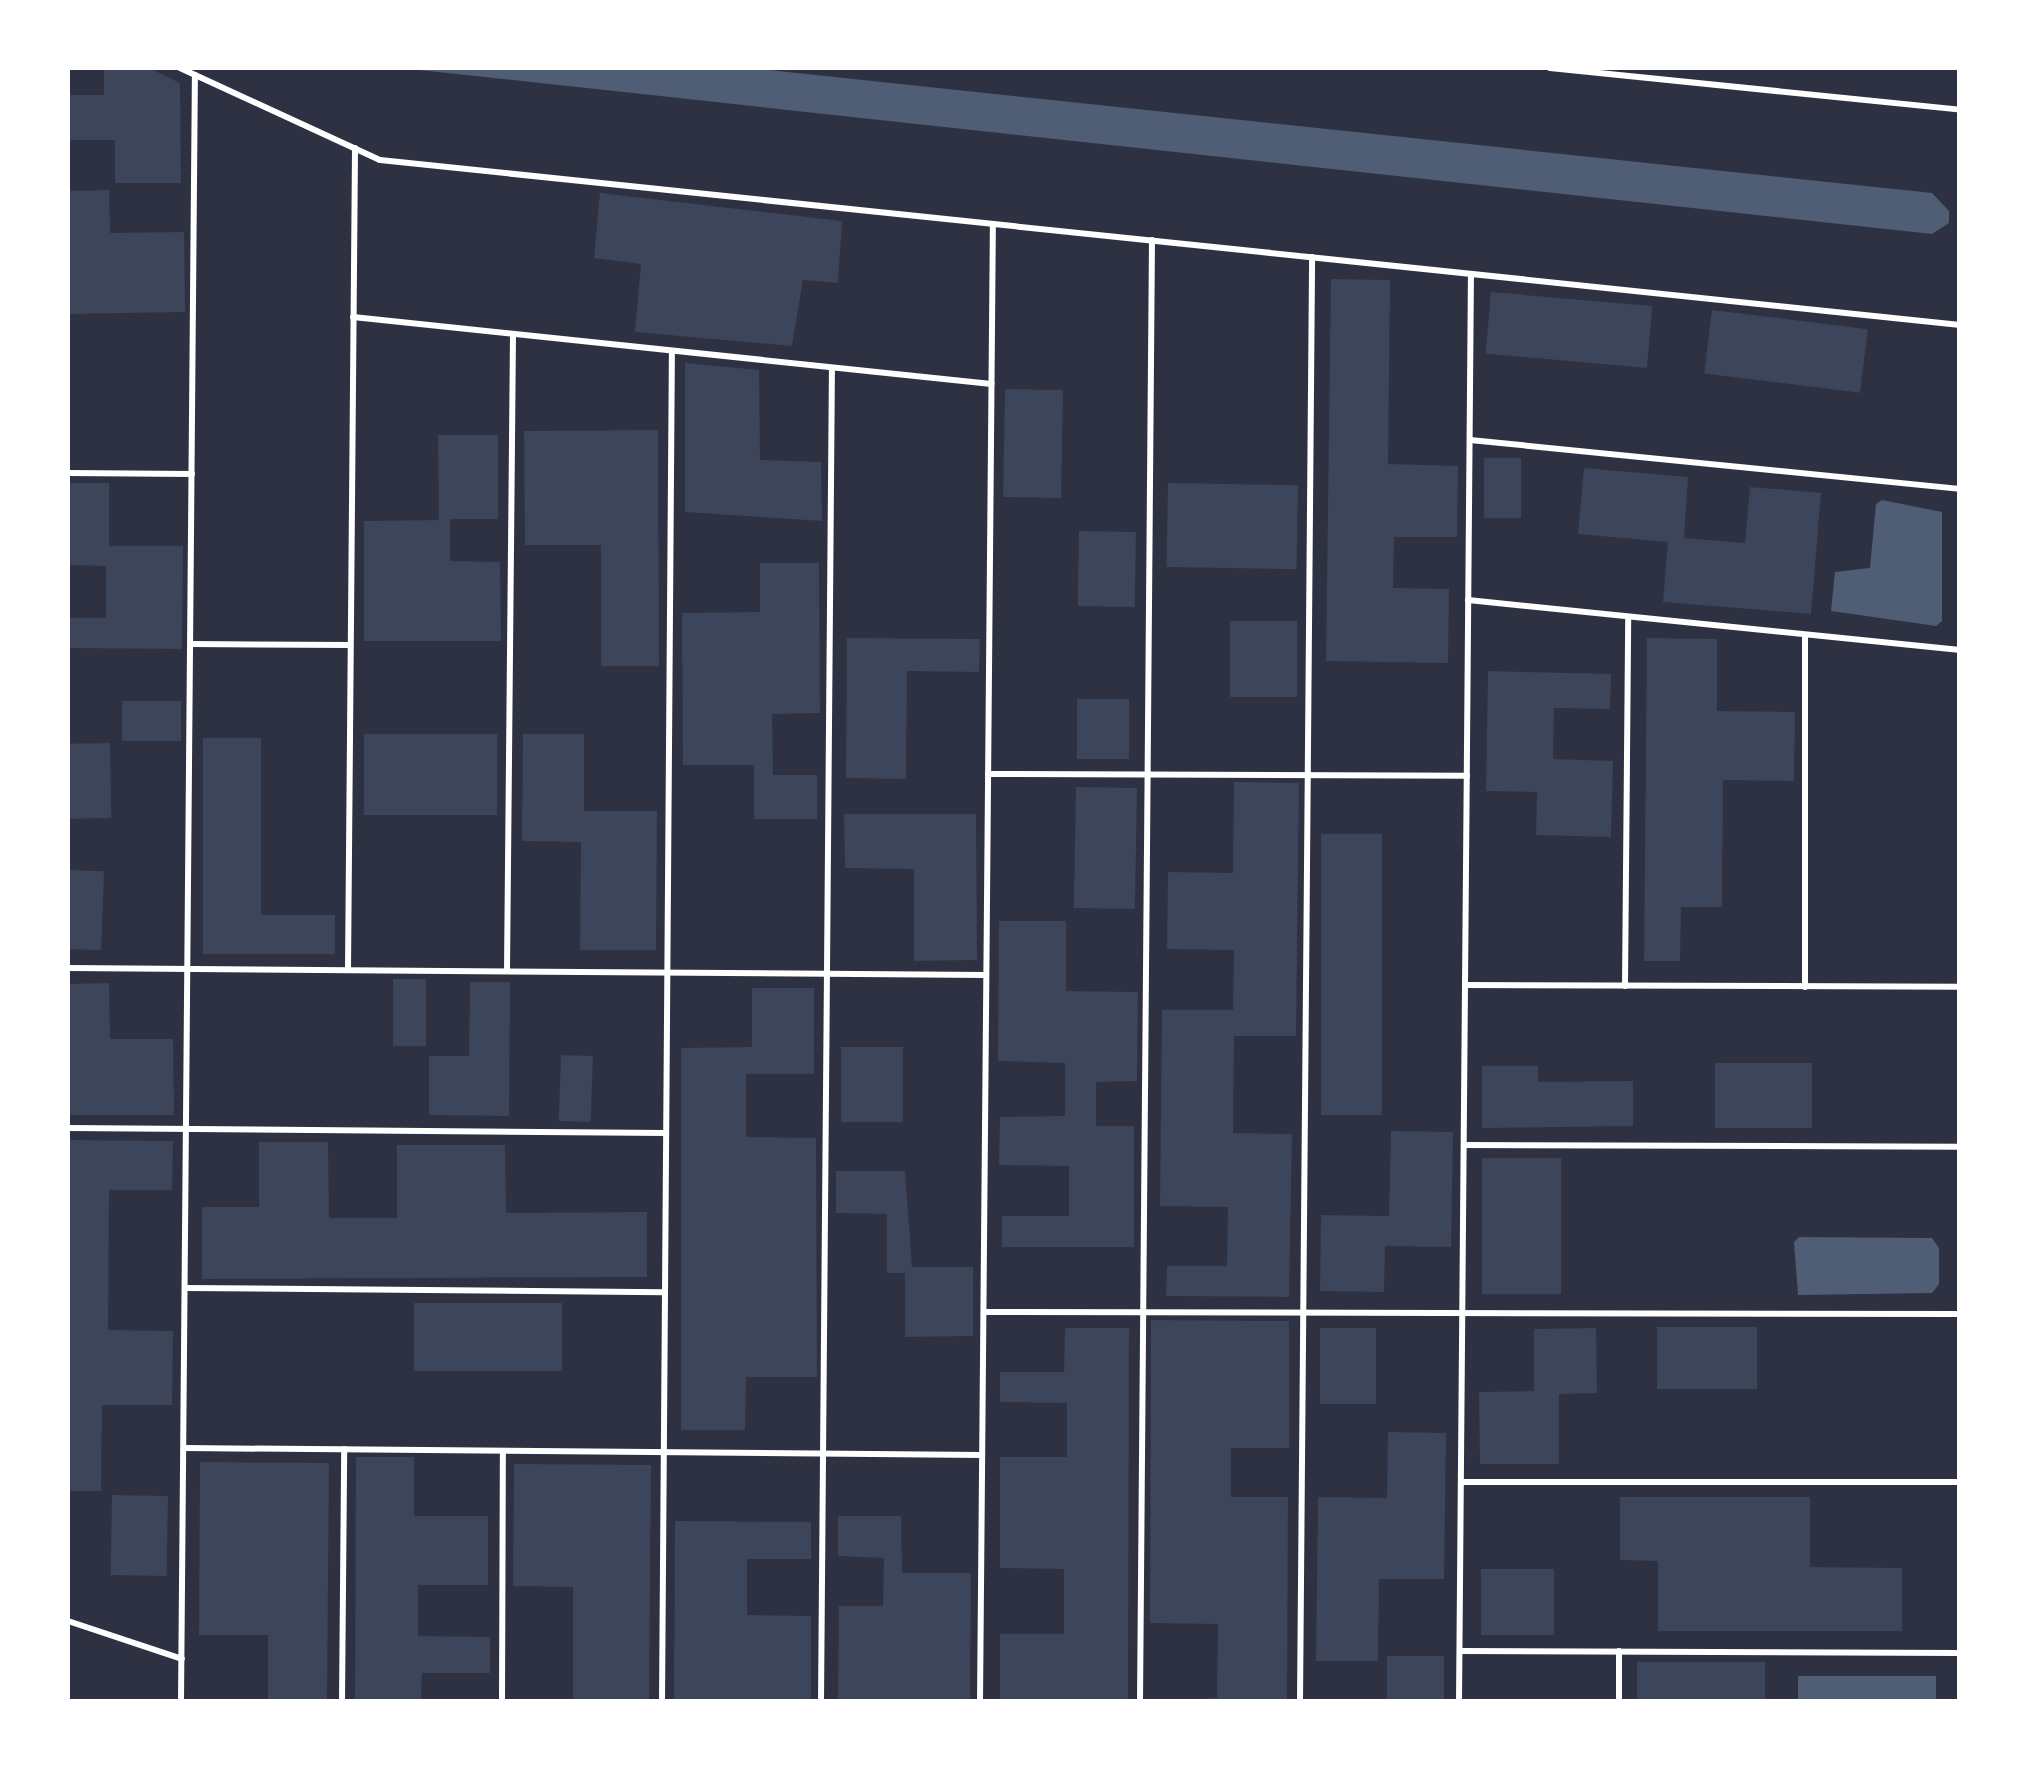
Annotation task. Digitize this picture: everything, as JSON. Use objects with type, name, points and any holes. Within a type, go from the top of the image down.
[{"type":"street","points":[[180,68],[380,160],[1960,325]]},
{"type":"street","points":[[1550,68],[1960,110]]},
{"type":"street","points":[[182,1702],[196,74]]},
{"type":"street","points":[[348,970],[355,148]]},
{"type":"street","points":[[980,1702],[992,224]]},
{"type":"street","points":[[1140,1702],[1152,240]]},
{"type":"street","points":[[1300,1702],[1312,257]]},
{"type":"street","points":[[1459,1702],[1471,274]]},
{"type":"street","points":[[354,317],[991,384]]},
{"type":"street","points":[[507,972],[513,334]]},
{"type":"street","points":[[662,1702],[672,351]]},
{"type":"street","points":[[820,1702],[832,368]]},
{"type":"street","points":[[1470,440],[1960,489]]},
{"type":"street","points":[[68,473],[192,474]]},
{"type":"street","points":[[1468,600],[1960,650]]},
{"type":"street","points":[[1625,986],[1628,617]]},
{"type":"street","points":[[1805,635],[1805,986]]},
{"type":"street","points":[[191,644],[350,646]]},
{"type":"street","points":[[988,774],[1467,776]]},
{"type":"street","points":[[68,968],[986,976]]},
{"type":"street","points":[[1465,985],[1960,987]]},
{"type":"street","points":[[68,1128],[666,1133]]},
{"type":"street","points":[[1464,1145],[1960,1147]]},
{"type":"street","points":[[185,1288],[664,1292]]},
{"type":"street","points":[[984,1312],[1960,1314]]},
{"type":"street","points":[[184,1448],[982,1455]]},
{"type":"street","points":[[342,1702],[344,1449]]},
{"type":"street","points":[[502,1702],[504,1451]]},
{"type":"street","points":[[1461,1482],[1960,1482]]},
{"type":"street","points":[[68,1621],[182,1659]]},
{"type":"street","points":[[1460,1651],[1960,1652]]},
{"type":"street","points":[[1619,1702],[1620,1652]]},
{"type":"shaded area","points":[[104,68],[149,68],[180,83],[181,183],[115,183],[115,140],[68,140],[68,95],[104,95]]},
{"type":"shaded area","points":[[401,68],[749,68],[1932,193],[1949,211],[1949,223],[1932,234]]},
{"type":"shaded area","points":[[109,190],[110,233],[184,232],[185,312],[68,314],[68,191]]},
{"type":"shaded area","points":[[600,193],[842,221],[838,283],[803,280],[792,346],[635,332],[641,264],[594,258]]},
{"type":"shaded area","points":[[1331,279],[1390,280],[1388,464],[1458,466],[1457,537],[1394,537],[1393,588],[1449,589],[1448,663],[1326,661]]},
{"type":"shaded area","points":[[1491,292],[1652,306],[1647,368],[1486,354]]},
{"type":"shaded area","points":[[1712,310],[1868,329],[1860,393],[1704,374]]},
{"type":"shaded area","points":[[685,363],[759,370],[760,460],[821,462],[822,521],[685,512]]},
{"type":"shaded area","points":[[1005,389],[1063,390],[1061,498],[1003,497]]},
{"type":"shaded area","points":[[658,430],[659,666],[601,666],[601,545],[525,545],[524,431]]},
{"type":"shaded area","points":[[438,435],[498,435],[498,519],[450,519],[450,561],[500,562],[501,641],[364,641],[364,521],[439,520]]},
{"type":"shaded area","points":[[1484,458],[1521,458],[1521,518],[1484,518]]},
{"type":"shaded area","points":[[1584,468],[1688,477],[1684,538],[1745,543],[1750,487],[1821,493],[1811,614],[1663,602],[1668,542],[1578,534]]},
{"type":"shaded area","points":[[68,483],[109,483],[109,546],[183,546],[182,649],[68,648],[68,618],[106,618],[106,566],[68,565]]},
{"type":"shaded area","points":[[1168,483],[1298,485],[1297,569],[1167,567]]},
{"type":"shaded area","points":[[1882,500],[1942,512],[1942,621],[1936,626],[1831,611],[1835,572],[1870,568],[1876,504]]},
{"type":"shaded area","points":[[1079,531],[1136,532],[1135,607],[1078,606]]},
{"type":"shaded area","points":[[760,563],[819,563],[820,713],[772,714],[773,775],[817,775],[817,819],[754,819],[754,765],[683,765],[682,613],[760,612]]},
{"type":"shaded area","points":[[1230,621],[1297,621],[1297,697],[1230,697]]},
{"type":"shaded area","points":[[847,638],[980,639],[979,672],[907,671],[906,779],[846,778]]},
{"type":"shaded area","points":[[1647,638],[1717,639],[1717,711],[1795,712],[1794,781],[1723,780],[1722,907],[1681,907],[1680,961],[1644,961]]},
{"type":"shaded area","points":[[1488,671],[1611,674],[1610,709],[1554,708],[1553,759],[1613,761],[1611,837],[1536,835],[1537,792],[1486,791]]},
{"type":"shaded area","points":[[1077,699],[1129,699],[1129,759],[1077,759]]},
{"type":"shaded area","points":[[122,701],[181,701],[181,741],[122,741]]},
{"type":"shaded area","points":[[364,734],[497,734],[497,815],[364,815]]},
{"type":"shaded area","points":[[523,734],[584,734],[584,811],[657,811],[656,950],[580,950],[581,842],[522,841]]},
{"type":"shaded area","points":[[203,738],[261,738],[261,915],[335,915],[335,954],[203,954]]},
{"type":"shaded area","points":[[110,743],[111,818],[69,819],[68,744]]},
{"type":"shaded area","points":[[1234,782],[1299,783],[1296,1036],[1234,1036],[1233,1133],[1292,1134],[1289,1297],[1166,1296],[1167,1266],[1227,1266],[1228,1207],[1160,1206],[1162,1010],[1233,1010],[1234,950],[1167,949],[1168,872],[1233,873]]},
{"type":"shaded area","points":[[1076,787],[1137,788],[1135,909],[1074,908]]},
{"type":"shaded area","points":[[844,814],[976,814],[977,960],[914,961],[914,869],[845,868]]},
{"type":"shaded area","points":[[1321,834],[1382,834],[1382,1115],[1321,1115]]},
{"type":"shaded area","points":[[68,870],[104,871],[101,950],[68,949]]},
{"type":"shaded area","points":[[999,921],[1066,921],[1066,991],[1138,992],[1137,1081],[1096,1082],[1096,1126],[1134,1126],[1134,1247],[1002,1247],[1002,1216],[1069,1216],[1069,1166],[999,1165],[1000,1117],[1065,1116],[1065,1063],[998,1061]]},
{"type":"shaded area","points":[[393,979],[426,979],[426,1046],[393,1046]]},
{"type":"shaded area","points":[[470,982],[510,982],[509,1116],[429,1115],[429,1056],[469,1056]]},
{"type":"shaded area","points":[[109,983],[110,1039],[173,1039],[174,1115],[68,1115],[68,984]]},
{"type":"shaded area","points":[[752,988],[814,988],[814,1074],[746,1074],[746,1137],[816,1138],[817,1377],[746,1377],[745,1430],[681,1430],[681,1048],[752,1047]]},
{"type":"shaded area","points":[[841,1047],[903,1047],[903,1122],[841,1122]]},
{"type":"shaded area","points":[[561,1055],[593,1056],[591,1122],[559,1121]]},
{"type":"shaded area","points":[[1715,1063],[1812,1063],[1812,1128],[1715,1128]]},
{"type":"shaded area","points":[[1482,1066],[1538,1066],[1538,1082],[1633,1081],[1633,1126],[1482,1128]]},
{"type":"shaded area","points":[[1391,1131],[1453,1132],[1451,1247],[1385,1246],[1384,1292],[1320,1291],[1321,1215],[1389,1216]]},
{"type":"shaded area","points":[[68,1140],[173,1141],[172,1190],[109,1190],[108,1330],[173,1331],[172,1405],[102,1405],[101,1491],[68,1491]]},
{"type":"shaded area","points":[[259,1142],[328,1142],[329,1218],[397,1218],[397,1145],[505,1145],[506,1213],[647,1212],[647,1277],[202,1279],[202,1207],[259,1207]]},
{"type":"shaded area","points":[[1482,1158],[1561,1158],[1561,1294],[1482,1294]]},
{"type":"shaded area","points":[[836,1171],[905,1171],[912,1267],[973,1267],[973,1336],[905,1337],[905,1273],[887,1273],[887,1214],[836,1213]]},
{"type":"shaded area","points":[[1799,1237],[1932,1238],[1939,1248],[1939,1284],[1932,1293],[1798,1295],[1794,1242]]},
{"type":"shaded area","points":[[414,1303],[562,1303],[562,1371],[414,1371]]},
{"type":"shaded area","points":[[1151,1320],[1289,1321],[1289,1448],[1231,1448],[1231,1497],[1288,1497],[1287,1701],[1152,1701],[1217,1698],[1218,1624],[1150,1623]]},
{"type":"shaded area","points":[[1657,1327],[1757,1327],[1757,1389],[1657,1389]]},
{"type":"shaded area","points":[[1065,1328],[1129,1328],[1128,1701],[1000,1701],[1000,1634],[1064,1634],[1064,1569],[1000,1568],[1000,1457],[1067,1457],[1067,1403],[1000,1402],[1000,1372],[1064,1372]]},
{"type":"shaded area","points":[[1320,1328],[1376,1328],[1376,1404],[1320,1404]]},
{"type":"shaded area","points":[[1596,1328],[1597,1393],[1559,1394],[1559,1464],[1480,1464],[1479,1392],[1534,1391],[1534,1329]]},
{"type":"shaded area","points":[[1388,1432],[1446,1433],[1444,1579],[1379,1579],[1378,1661],[1316,1661],[1318,1497],[1387,1498]]},
{"type":"shaded area","points":[[356,1457],[414,1457],[414,1516],[488,1516],[488,1585],[418,1585],[418,1636],[490,1637],[490,1673],[422,1673],[421,1701],[355,1701]]},
{"type":"shaded area","points":[[200,1462],[329,1463],[327,1701],[268,1701],[268,1635],[199,1635]]},
{"type":"shaded area","points":[[514,1464],[651,1465],[649,1701],[573,1701],[573,1587],[513,1586]]},
{"type":"shaded area","points":[[112,1495],[168,1496],[167,1576],[111,1575]]},
{"type":"shaded area","points":[[1620,1497],[1810,1497],[1810,1567],[1902,1568],[1902,1631],[1658,1631],[1658,1561],[1620,1560]]},
{"type":"shaded area","points":[[838,1516],[901,1516],[902,1573],[971,1573],[970,1701],[838,1701],[839,1606],[883,1606],[884,1558],[838,1556]]},
{"type":"shaded area","points":[[675,1521],[811,1522],[811,1559],[747,1559],[747,1615],[811,1616],[811,1701],[674,1701]]},
{"type":"shaded area","points":[[1481,1569],[1554,1569],[1554,1635],[1481,1635]]},
{"type":"shaded area","points":[[1387,1656],[1444,1656],[1444,1701],[1387,1701]]},
{"type":"shaded area","points":[[1637,1662],[1765,1662],[1765,1701],[1637,1701]]},
{"type":"shaded area","points":[[1798,1676],[1936,1676],[1936,1701],[1798,1701]]}]
